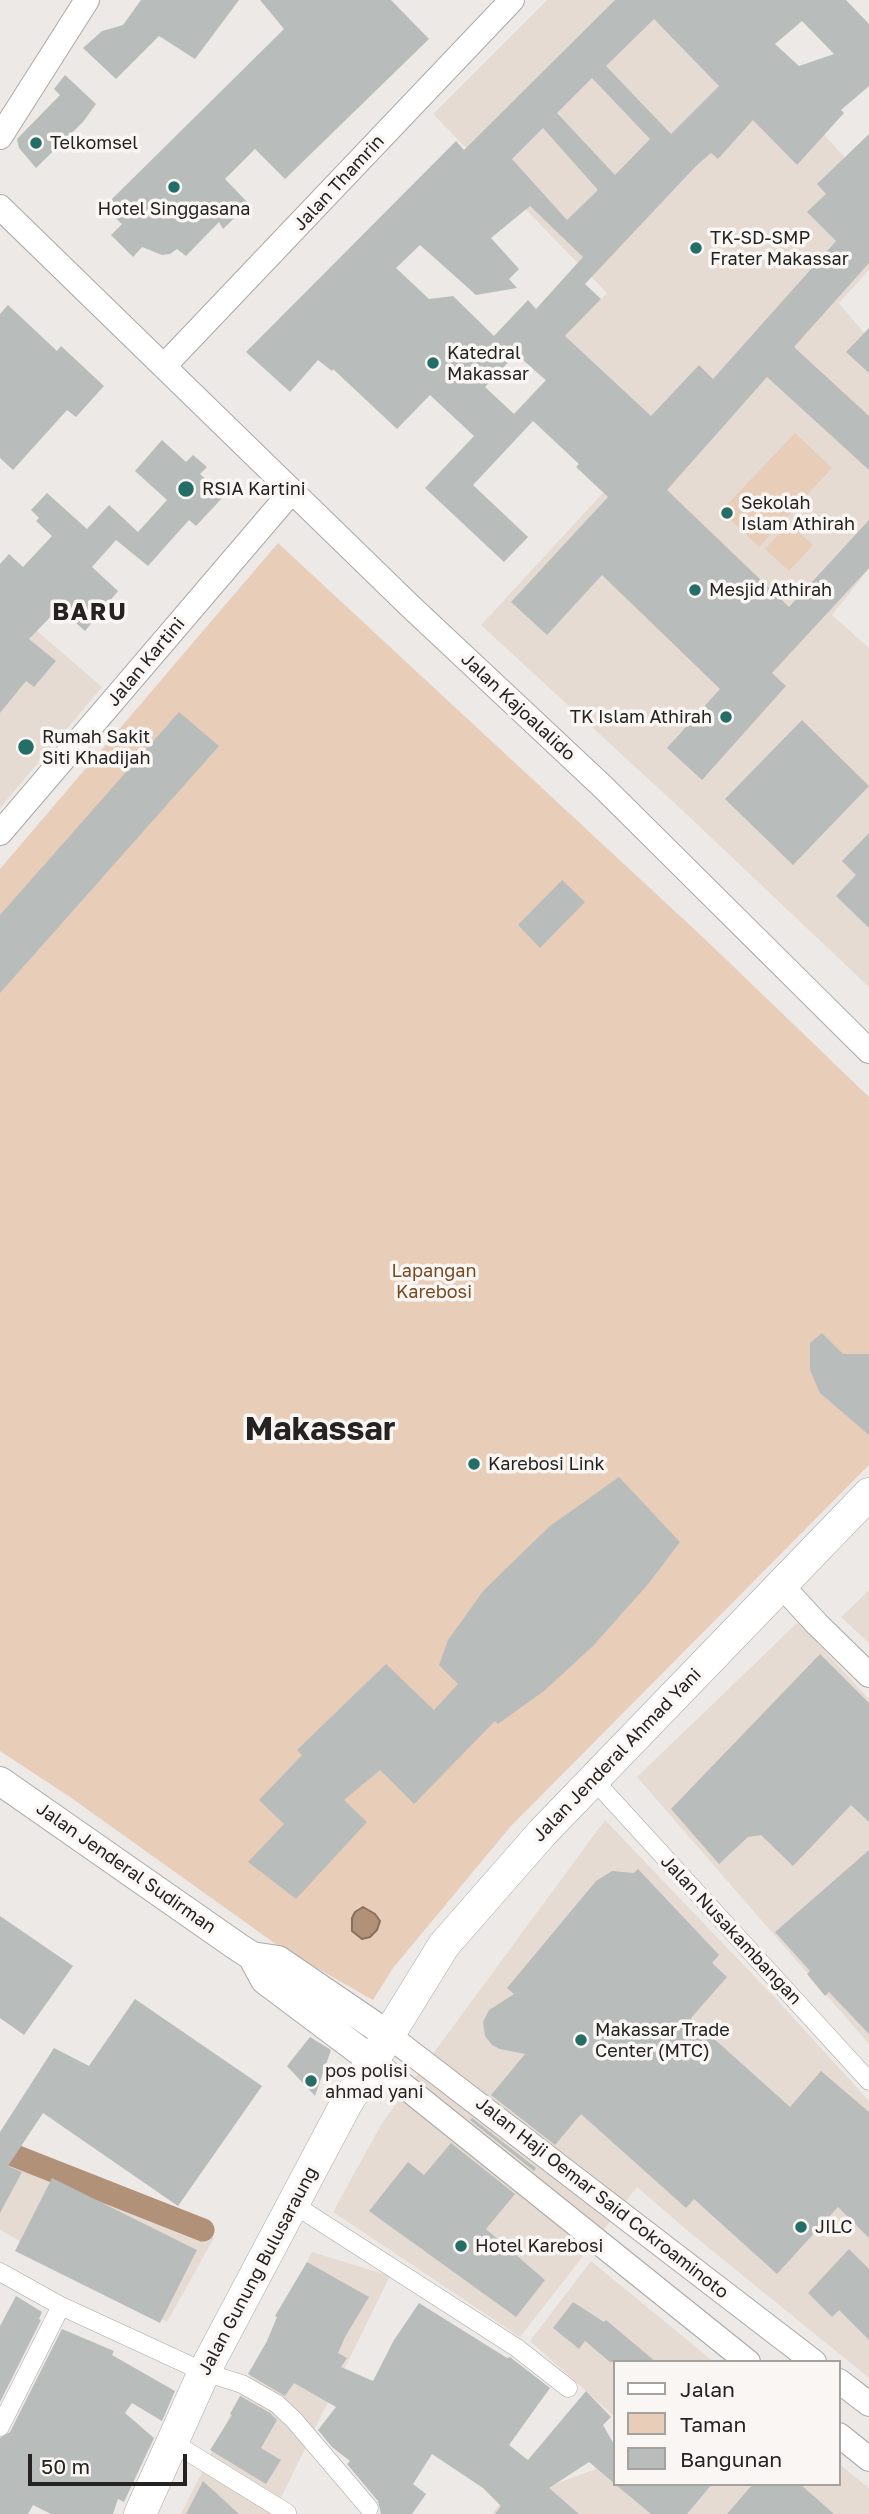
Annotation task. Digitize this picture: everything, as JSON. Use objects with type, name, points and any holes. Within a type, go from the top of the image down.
[{"type":"highway","name":"Jalan Jenderal Ahmad Yani","points":[[381,2048],[444,1945],[515,1863],[869,1494]]},
{"type":"highway","name":"Jalan Gunung Bulusaraung","points":[[140,2514],[204,2372],[346,2104],[381,2048]]},
{"type":"main road","name":"Jalan Jenderal Sudirman","points":[[0,1781],[251,1956],[265,1980],[381,2048]]},
{"type":"street","points":[[0,137],[87,0]]},
{"type":"street","name":"Jalan Thamrin","points":[[164,365],[512,0]]},
{"type":"street","name":"Jalan Kajoalalido","points":[[0,207],[292,491],[602,786],[869,1051]]},
{"type":"street","name":"Jalan Kartini","points":[[0,833],[292,491]]},
{"type":"street","points":[[781,1585],[869,1675]]},
{"type":"street","name":"Jalan Nusakambangan","points":[[593,1780],[869,2081]]},
{"type":"street","name":"Jalan Haji Oemar Said Cokroaminoto","points":[[381,2048],[811,2360]]},
{"type":"street","name":"Jalan Haji Oemar Said Cokroaminoto","points":[[381,2048],[744,2359]]},
{"type":"street","points":[[293,2204],[517,2348],[568,2388]]},
{"type":"street","points":[[0,2272],[61,2305],[204,2372],[242,2384],[277,2404],[294,2420],[369,2508]]},
{"type":"street","points":[[0,2427],[61,2305]]},
{"type":"street","points":[[744,2359],[765,2324]]},
{"type":"street","points":[[841,2383],[869,2404]]},
{"type":"street","points":[[841,2437],[869,2459]]},
{"type":"street","points":[[172,2442],[287,2513]]},
{"type":"shaded area","points":[[547,0],[695,0],[786,93],[869,184],[869,270],[839,303],[869,339],[869,569],[832,615],[869,648],[869,987],[481,625],[636,457],[533,370],[607,293],[433,114]]},
{"type":"shaded area","name":"Rumah Sakit Siti Khadijah","points":[[0,599],[102,687],[0,808]]},
{"type":"shaded area","points":[[869,1590],[869,1643],[841,1617]]},
{"type":"shaded area","points":[[798,1622],[869,1699],[869,2044],[637,1777]]},
{"type":"shaded area","points":[[605,1820],[779,2002],[869,2101],[869,2378],[637,2187],[520,2337],[333,2212],[382,2123]]},
{"type":"shaded area","points":[[363,1907],[375,1914],[380,1921],[377,1930],[370,1937],[362,1939],[352,1931],[352,1918],[355,1912]]},
{"type":"shaded area","points":[[0,2136],[214,2238],[167,2322],[0,2230]]},
{"type":"shaded area","points":[[312,2252],[390,2276],[273,2514],[181,2514]]},
{"type":"shaded area","points":[[591,2261],[712,2360],[614,2360],[614,2416],[530,2341]]},
{"type":"shaded area","points":[[614,2462],[614,2486],[841,2486],[841,2466],[869,2488],[869,2514],[492,2514],[500,2504]]},
{"type":"green space","points":[[795,433],[832,468],[759,547],[721,511]]},
{"type":"green space","points":[[789,523],[813,545],[789,571],[765,549]]},
{"type":"green space","name":"Lapangan Karebosi","points":[[278,543],[709,943],[869,1097],[869,1465],[511,1826],[393,1968],[373,2000],[280,1947],[70,1797],[0,1751],[0,869]]},
{"type":"building","points":[[141,0],[239,0],[195,59],[159,36],[116,79],[83,48],[102,31],[123,25]]},
{"type":"building","points":[[260,0],[391,0],[429,39],[285,179],[255,149],[225,179],[249,204],[223,229],[219,222],[186,256],[177,249],[162,255],[142,247],[133,257],[111,235],[122,224],[114,217],[117,206],[111,200],[284,29]]},
{"type":"building","points":[[615,0],[846,0],[869,24],[869,86],[841,110],[844,113],[797,165],[753,120],[718,159],[711,153],[696,166],[585,284],[601,299],[565,336],[651,416],[699,365],[713,379],[836,241],[807,212],[826,194],[817,184],[869,134],[869,263],[794,347],[869,416],[869,470],[767,377],[667,490],[789,607],[869,520],[869,568],[772,673],[786,686],[702,780],[667,748],[720,689],[602,575],[547,635],[511,602],[608,497],[576,467],[579,464],[533,421],[473,485],[528,537],[504,562],[425,488],[474,436],[430,395],[397,429],[333,369],[332,371],[318,360],[290,392],[246,352],[456,141],[464,150]],"holes":[[[654,19],[719,86],[671,134],[606,66]],[[802,21],[834,54],[799,66],[775,44]],[[592,78],[650,139],[615,175],[557,113]],[[543,128],[598,190],[567,220],[512,159]],[[530,206],[583,257],[536,309],[528,300],[494,336],[453,296],[429,299],[396,268],[420,245],[476,295],[517,288],[509,279],[519,269],[491,238]],[[516,354],[546,380],[514,414],[485,387]]]},
{"type":"building","points":[[65,75],[96,104],[83,122],[36,168],[19,148],[17,139],[60,95],[54,89]]},
{"type":"building","points":[[8,305],[57,351],[61,346],[104,386],[76,417],[67,410],[13,470],[0,458],[0,314]]},
{"type":"building","points":[[869,328],[869,373],[846,352]]},
{"type":"building","points":[[162,440],[186,462],[193,455],[207,467],[200,474],[224,496],[196,526],[189,520],[148,566],[116,540],[92,567],[118,591],[85,631],[59,608],[29,639],[56,661],[34,687],[26,681],[0,713],[0,564],[9,554],[23,567],[52,536],[36,521],[39,518],[31,510],[47,493],[87,529],[109,505],[138,532],[167,500],[135,471]]},
{"type":"building","points":[[179,712],[219,746],[0,993],[0,915]]},
{"type":"building","points":[[802,720],[869,786],[793,865],[725,799]]},
{"type":"building","points":[[869,833],[869,928],[836,896],[856,875],[842,861]]},
{"type":"building","points":[[562,880],[585,902],[540,948],[518,925]]},
{"type":"building","points":[[822,1333],[843,1354],[869,1354],[869,1435],[820,1393],[810,1370],[810,1343]]},
{"type":"building","points":[[619,1477],[680,1542],[649,1583],[593,1646],[544,1691],[498,1724],[495,1721],[414,1804],[380,1770],[344,1800],[367,1822],[296,1899],[248,1862],[284,1824],[259,1800],[302,1755],[297,1750],[386,1664],[434,1710],[458,1684],[439,1665],[448,1640],[484,1590],[550,1526]]},
{"type":"building","points":[[820,1654],[869,1703],[869,1822],[851,1805],[793,1866],[761,1835],[748,1837],[719,1864],[671,1809]]},
{"type":"building","points":[[869,1850],[869,2034],[829,1992],[825,1996],[807,1974],[810,1971],[775,1932]]},
{"type":"building","points":[[638,1869],[719,1955],[712,1963],[727,1977],[691,2018],[790,2107],[821,2071],[869,2112],[869,2238],[838,2207],[777,2274],[694,2199],[686,2208],[581,2114],[555,2145],[491,2095],[525,2054],[492,2045],[485,2036],[483,2022],[489,2010],[514,1994],[507,1988],[596,1881],[612,1871],[634,1873]]},
{"type":"building","points":[[0,1916],[73,1966],[24,2035],[0,2018]]},
{"type":"building","points":[[135,1999],[262,2086],[178,2206],[43,2113],[8,2166],[22,2172],[0,2213],[0,2132],[54,2048],[89,2066]]},
{"type":"building","name":"pos polisi ahmad yani","points":[[310,2037],[331,2050],[315,2096],[287,2066]]},
{"type":"building","points":[[472,2118],[536,2168],[534,2171],[470,2120]]},
{"type":"building","name":"Hotel Karebosi","points":[[451,2143],[515,2194],[486,2229],[545,2280],[516,2317],[369,2211],[408,2162],[424,2175]]},
{"type":"building","points":[[52,2178],[197,2250],[160,2323],[15,2251]]},
{"type":"building","points":[[849,2249],[869,2269],[869,2340],[839,2310],[832,2317],[808,2293]]},
{"type":"building","points":[[307,2262],[369,2297],[338,2353],[347,2358],[341,2367],[373,2381],[394,2340],[419,2303],[507,2358],[510,2357],[550,2388],[509,2445],[528,2460],[586,2391],[611,2417],[603,2425],[614,2444],[614,2483],[589,2462],[549,2488],[579,2514],[495,2514],[501,2506],[483,2488],[432,2454],[413,2484],[426,2494],[412,2514],[381,2514],[378,2501],[347,2464],[350,2461],[332,2447],[318,2430],[336,2407],[294,2383],[285,2396],[248,2374],[267,2341],[277,2317],[275,2316]]},
{"type":"building","points":[[16,2296],[42,2312],[39,2319],[41,2320],[0,2402],[0,2326]]},
{"type":"building","points":[[573,2302],[604,2322],[606,2320],[654,2360],[610,2362],[585,2341],[579,2349],[553,2328]]},
{"type":"building","points":[[62,2329],[114,2351],[112,2355],[175,2391],[162,2421],[132,2403],[125,2413],[154,2438],[124,2502],[118,2499],[113,2514],[51,2514],[33,2505],[28,2514],[0,2514],[0,2438],[10,2432]]},
{"type":"building","points":[[240,2396],[277,2420],[261,2448],[281,2460],[266,2484],[210,2450],[232,2415],[230,2414]]},
{"type":"building","points":[[203,2481],[239,2514],[186,2514]]},
{"type":"building","points":[[617,2486],[710,2486],[687,2514],[651,2514]]},
{"type":"building","points":[[751,2486],[802,2486],[834,2514],[727,2514]]},
{"type":"waterway","points":[[0,2150],[203,2230]]},
{"type":"place","name":"Telkomsel","points":[[36,143]]},
{"type":"place","name":"Hotel Singgasana","points":[[174,187]]},
{"type":"place","name":"TK-SD-SMP Frater Makassar","points":[[696,248]]},
{"type":"place","name":"Katedral Makassar","points":[[433,363]]},
{"type":"place","name":"RSIA Kartini","points":[[186,489]]},
{"type":"place","name":"Sekolah Islam Athirah","points":[[727,513]]},
{"type":"place","name":"Mesjid Athirah","points":[[695,590]]},
{"type":"place","name":"TK Islam Athirah","points":[[726,717]]},
{"type":"place","name":"Rumah Sakit Siti Khadijah","points":[[26,747]]},
{"type":"place","name":"Karebosi Link","points":[[474,1464]]},
{"type":"place","name":"Makassar Trade Center (MTC)","points":[[581,2040]]},
{"type":"place","name":"pos polisi ahmad yani","points":[[311,2081]]},
{"type":"place","name":"JILC","points":[[801,2227]]},
{"type":"place","name":"Hotel Karebosi","points":[[461,2246]]},
{"type":"district","name":"BARU","points":[[90,612]]},
{"type":"district","name":"Makassar","points":[[320,1430]]}]
